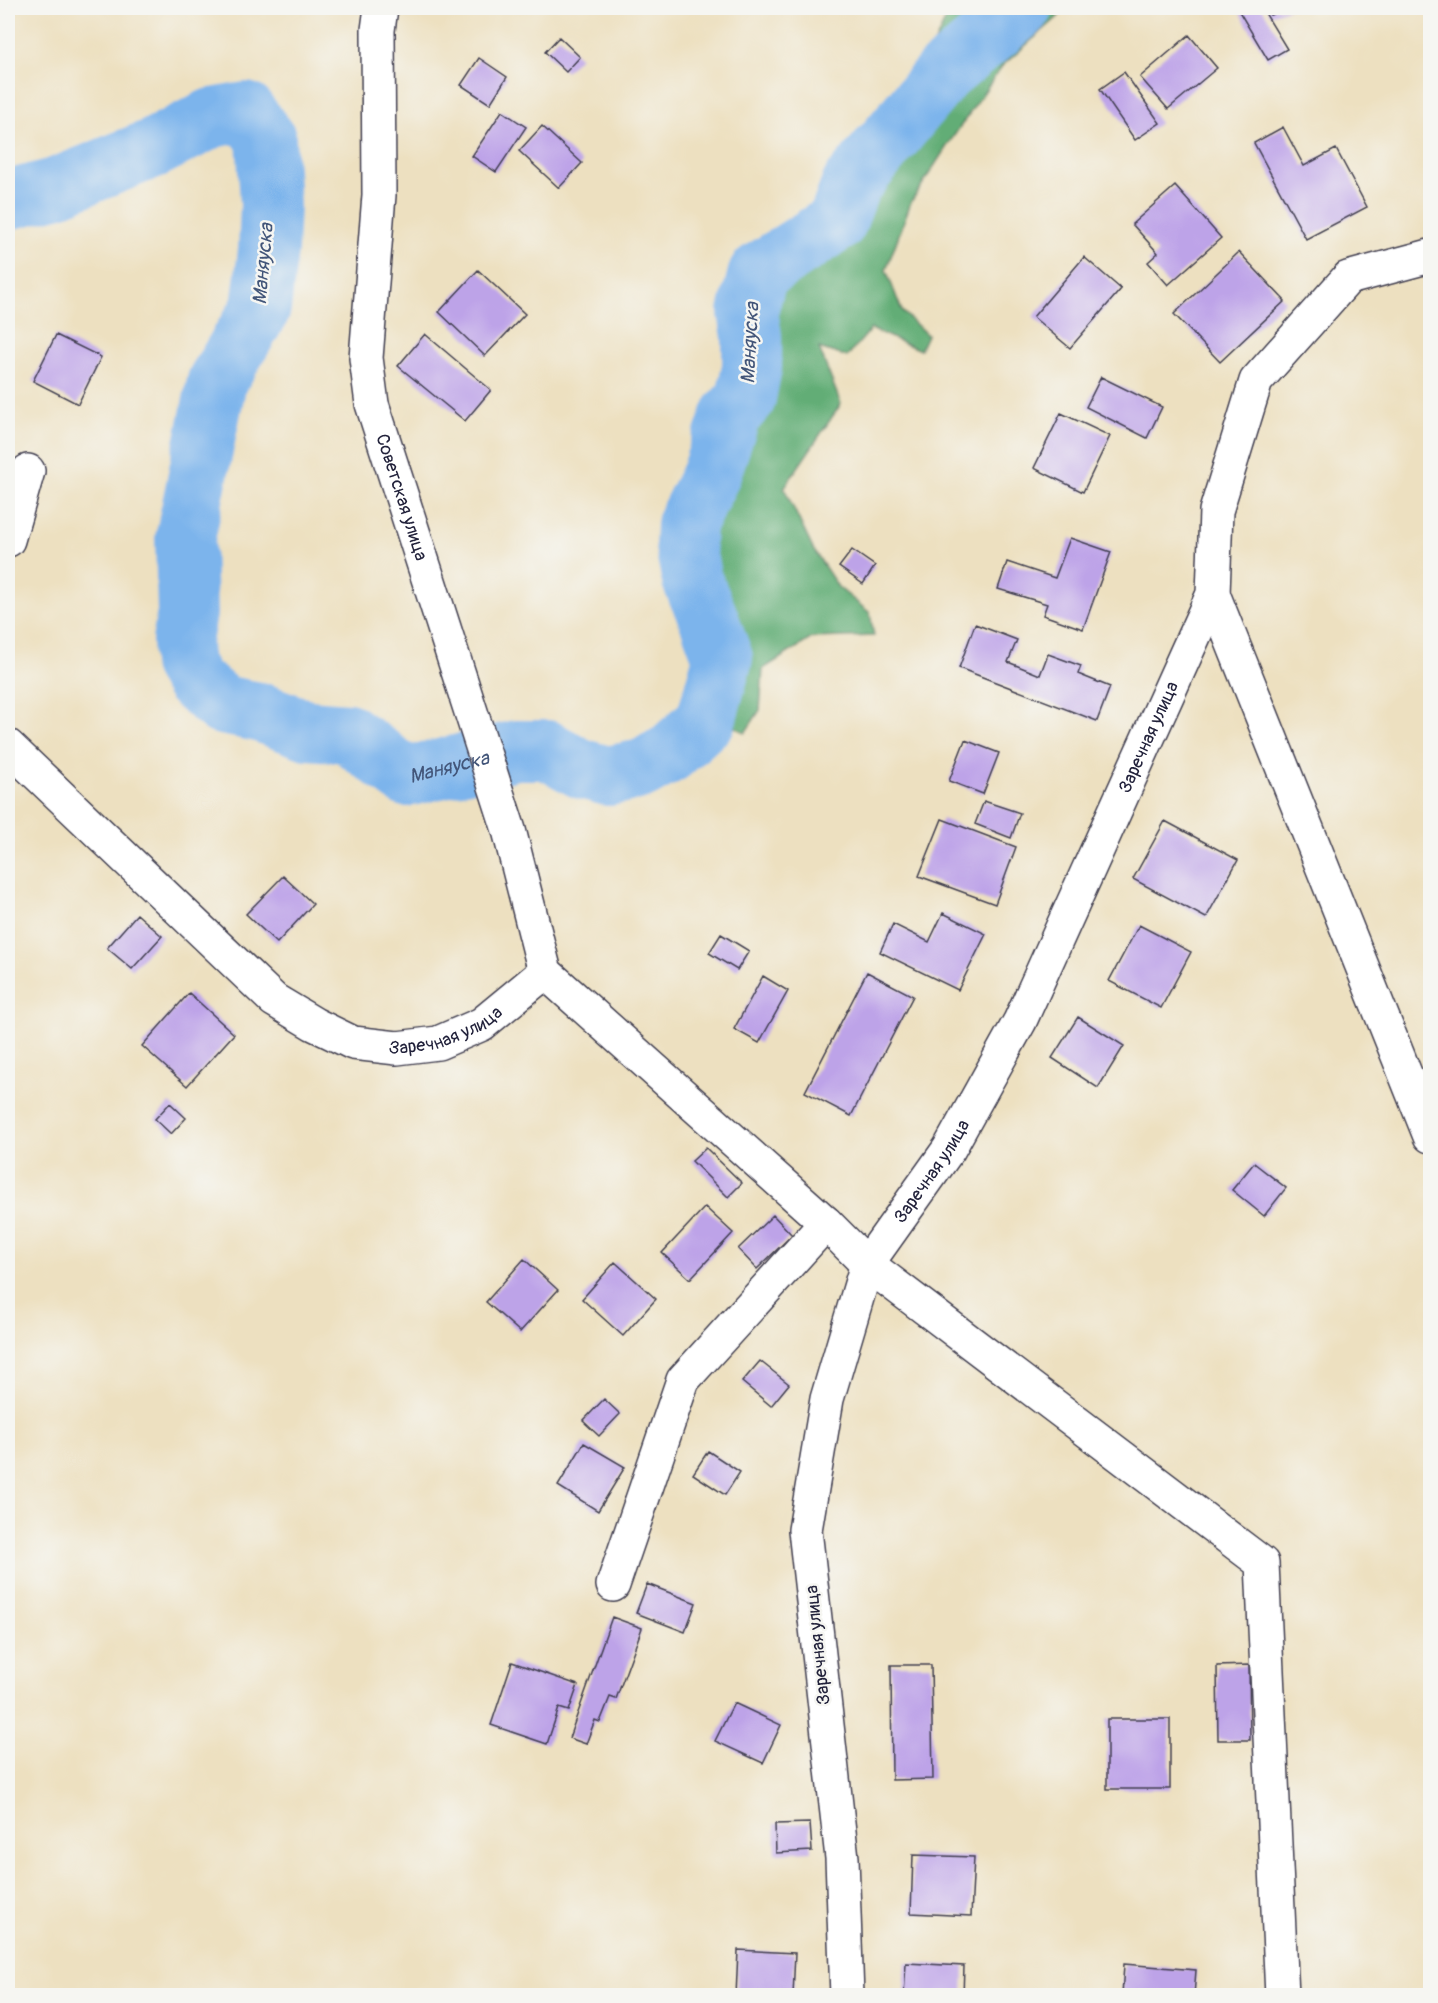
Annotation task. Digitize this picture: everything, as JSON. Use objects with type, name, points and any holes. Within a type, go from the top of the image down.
[{"type":"street","name":"Советская улица","points":[[381,8],[378,30],[379,195],[366,358],[372,404],[509,830],[545,972]]},
{"type":"street","name":"Заречная улица","points":[[847,1995],[842,1858],[805,1530],[827,1399],[867,1264],[949,1149],[1020,1021],[1213,594],[1216,511],[1256,381],[1348,278],[1431,256]]},
{"type":"street","points":[[8,540],[28,471]]},
{"type":"street","points":[[1213,594],[1431,1136]]},
{"type":"street","name":"Заречная улица","points":[[8,746],[274,1000],[314,1024],[353,1043],[398,1048],[438,1043],[482,1024],[545,972]]},
{"type":"street","points":[[545,972],[826,1223],[867,1264],[1262,1563],[1282,1995]]},
{"type":"street","points":[[613,1585],[683,1380],[826,1223]]},
{"type":"green space","points":[[951,8],[1064,8],[1058,17],[1002,66],[911,202],[886,270],[902,311],[927,335],[920,350],[871,329],[847,357],[819,348],[841,404],[784,488],[813,549],[838,587],[870,613],[874,636],[812,638],[763,669],[760,710],[745,733],[718,716],[711,705],[731,645],[728,626],[702,560],[702,514],[725,433],[757,295],[805,232],[930,53]]},
{"type":"building","points":[[1237,8],[1262,8],[1287,49],[1268,60]]},
{"type":"building","points":[[1267,8],[1291,8],[1270,15]]},
{"type":"building","points":[[1189,35],[1217,68],[1168,109],[1140,77]]},
{"type":"building","points":[[559,37],[580,57],[566,72],[545,52]]},
{"type":"building","points":[[479,58],[507,77],[490,104],[461,85]]},
{"type":"building","points":[[1124,72],[1160,123],[1135,140],[1100,89]]},
{"type":"building","points":[[502,111],[526,127],[496,172],[472,156]]},
{"type":"building","points":[[542,126],[582,163],[559,188],[519,151]]},
{"type":"building","points":[[1283,127],[1304,166],[1336,149],[1367,207],[1306,239],[1254,143]]},
{"type":"building","points":[[1175,186],[1221,238],[1168,285],[1148,262],[1158,253],[1132,224]]},
{"type":"building","points":[[1239,252],[1285,301],[1220,362],[1174,314]]},
{"type":"building","points":[[1084,257],[1121,289],[1070,348],[1033,317]]},
{"type":"building","points":[[478,270],[525,314],[485,356],[439,312]]},
{"type":"building","points":[[425,334],[491,390],[465,421],[398,366]]},
{"type":"building","points":[[56,335],[101,357],[78,404],[33,381]]},
{"type":"building","points":[[1101,377],[1162,407],[1147,438],[1086,407]]},
{"type":"building","points":[[1061,413],[1110,436],[1083,492],[1034,468]]},
{"type":"building","points":[[1070,538],[1111,552],[1083,629],[1043,615],[1047,604],[998,589],[1007,562],[1055,578]]},
{"type":"building","points":[[852,550],[875,566],[863,584],[839,567]]},
{"type":"building","points":[[975,624],[1017,640],[1008,662],[1040,675],[1048,654],[1081,666],[1078,674],[1110,687],[1097,721],[959,668]]},
{"type":"building","points":[[965,740],[999,753],[983,794],[949,781]]},
{"type":"building","points":[[984,801],[1020,813],[1011,838],[975,824]]},
{"type":"building","points":[[942,819],[1016,847],[995,904],[919,876]]},
{"type":"building","points":[[1165,821],[1238,860],[1206,918],[1133,879]]},
{"type":"building","points":[[283,876],[313,904],[277,943],[246,914]]},
{"type":"building","points":[[943,913],[986,934],[958,990],[880,952],[893,924],[929,942]]},
{"type":"building","points":[[137,914],[162,936],[132,969],[107,948]]},
{"type":"building","points":[[1139,925],[1191,952],[1161,1008],[1109,981]]},
{"type":"building","points":[[721,934],[749,951],[737,970],[709,953]]},
{"type":"building","points":[[867,972],[913,996],[851,1116],[805,1092]]},
{"type":"building","points":[[763,976],[788,991],[759,1043],[734,1029]]},
{"type":"building","points":[[189,993],[234,1034],[187,1086],[142,1046]]},
{"type":"building","points":[[1078,1017],[1124,1046],[1098,1088],[1052,1058]]},
{"type":"building","points":[[170,1103],[186,1118],[171,1134],[155,1119]]},
{"type":"building","points":[[706,1148],[742,1183],[728,1197],[692,1161]]},
{"type":"building","points":[[1254,1163],[1286,1188],[1264,1216],[1232,1190]]},
{"type":"building","points":[[705,1207],[733,1233],[690,1279],[662,1253]]},
{"type":"building","points":[[773,1215],[792,1235],[757,1269],[738,1249]]},
{"type":"building","points":[[524,1259],[558,1290],[520,1332],[486,1302]]},
{"type":"building","points":[[615,1262],[656,1299],[623,1336],[582,1299]]},
{"type":"building","points":[[760,1361],[789,1384],[771,1406],[742,1382]]},
{"type":"building","points":[[604,1399],[620,1414],[599,1436],[583,1421]]},
{"type":"building","points":[[584,1443],[625,1467],[598,1511],[558,1486]]},
{"type":"building","points":[[708,1451],[740,1472],[725,1495],[693,1474]]},
{"type":"building","points":[[647,1584],[696,1603],[685,1632],[636,1613]]},
{"type":"building","points":[[612,1617],[642,1628],[616,1699],[610,1697],[600,1722],[595,1720],[586,1744],[569,1738]]},
{"type":"building","points":[[512,1662],[578,1685],[569,1711],[559,1708],[547,1744],[491,1725]]},
{"type":"building","points":[[891,1665],[931,1665],[933,1779],[892,1780]]},
{"type":"building","points":[[1249,1665],[1250,1740],[1218,1740],[1217,1666]]},
{"type":"building","points":[[734,1703],[781,1725],[763,1763],[715,1741]]},
{"type":"building","points":[[1107,1719],[1170,1719],[1170,1789],[1107,1789]]},
{"type":"building","points":[[810,1823],[812,1851],[776,1853],[775,1824]]},
{"type":"building","points":[[913,1855],[974,1857],[971,1916],[911,1913]]},
{"type":"building","points":[[738,1950],[795,1953],[793,1996],[736,1996]]},
{"type":"building","points":[[906,1963],[964,1966],[963,1996],[904,1996]]},
{"type":"building","points":[[1124,1964],[1196,1970],[1194,1996],[1122,1996]]},
{"type":"waterway","name":"Маняуска","points":[[8,200],[55,188],[154,148],[212,118],[246,112],[266,138],[270,204],[268,250],[261,308],[217,381],[185,539],[187,613],[182,641],[183,663],[194,682],[222,705],[259,712],[308,730],[347,733],[407,777],[516,750],[547,750],[582,769],[608,776],[642,769],[670,753],[706,720],[723,658],[692,580],[685,546],[686,524],[710,476],[731,415],[746,398],[752,367],[752,336],[748,312],[758,273],[837,222],[851,185],[943,74],[1022,8]]}]
